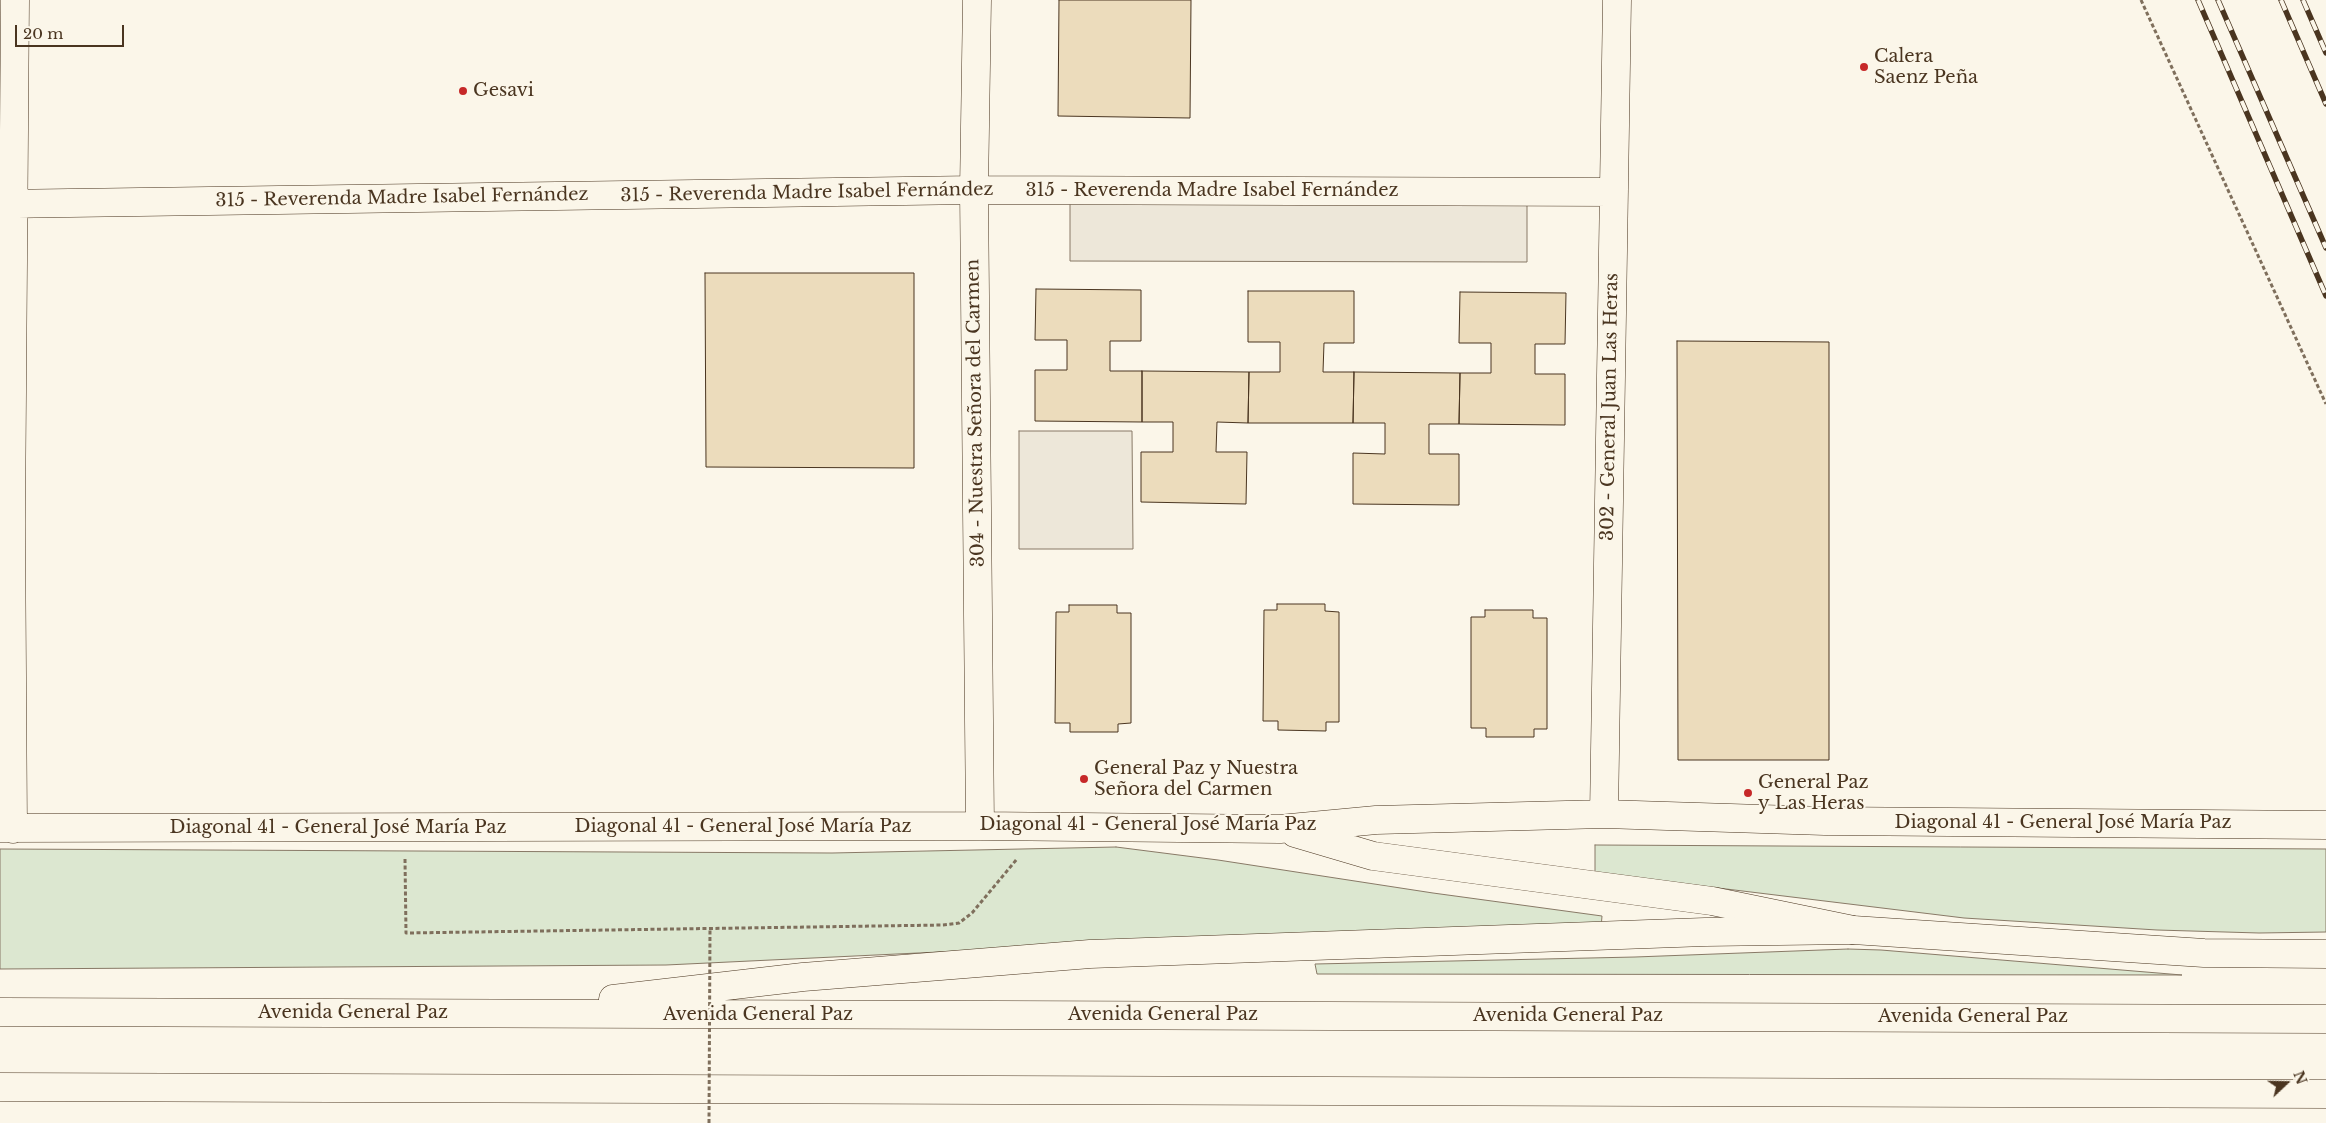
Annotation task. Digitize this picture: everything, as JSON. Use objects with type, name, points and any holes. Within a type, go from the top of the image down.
[{"type":"main road","points":[[6,829],[6,204],[15,0]]},
{"type":"main road","name":"304 - Nuestra Señora del Carmen","points":[[977,0],[974,190],[980,826]]},
{"type":"main road","name":"302 - General Juan Las Heras","points":[[1604,814],[1616,0]]},
{"type":"main road","name":"315 - Reverenda Madre Isabel Fernández","points":[[6,204],[974,190],[1614,192]]},
{"type":"main road","name":"Diagonal 41 - General José María Paz","points":[[6,829],[980,826],[1280,829],[1376,820],[1604,814],[1825,821],[2326,825]]},
{"type":"main road","points":[[1280,829],[1373,856],[1712,901],[1853,930]]},
{"type":"main road","points":[[492,1014],[803,977],[1090,954],[1705,932],[1853,930],[2204,953],[2326,954]]},
{"type":"main road","name":"Avenida General Paz","points":[[0,1012],[2326,1018]]},
{"type":"main road","points":[[0,1087],[2326,1094]]},
{"type":"path","points":[[2140,0],[2326,404]]},
{"type":"path","points":[[405,827],[406,933],[943,926],[958,923],[972,913],[1018,857],[1033,827]]},
{"type":"path","points":[[709,1123],[710,929]]},
{"type":"green space","points":[[1595,845],[2326,849],[2326,932],[2259,933],[2157,930],[1964,918],[1595,873]]},
{"type":"green space","points":[[1116,847],[1602,916],[1601,928],[1442,928],[666,965],[0,969],[0,849],[832,853]]},
{"type":"green space","points":[[1848,949],[1881,950],[2182,975],[1317,974],[1315,964],[1635,957]]},
{"type":"shaded area","points":[[1070,200],[1527,201],[1527,262],[1070,261]]},
{"type":"shaded area","points":[[1019,431],[1132,431],[1133,549],[1019,549]]},
{"type":"building","points":[[1059,0],[1191,0],[1190,118],[1058,116]]},
{"type":"building","points":[[705,273],[914,273],[914,468],[706,467]]},
{"type":"building","points":[[1036,289],[1141,290],[1141,341],[1110,341],[1110,371],[1142,371],[1142,422],[1035,421],[1035,370],[1067,370],[1067,340],[1035,340]]},
{"type":"building","points":[[1248,291],[1354,291],[1354,343],[1324,343],[1323,372],[1354,372],[1353,423],[1248,423],[1249,372],[1280,372],[1280,342],[1248,342]]},
{"type":"building","points":[[1460,292],[1566,293],[1565,344],[1535,344],[1535,374],[1565,374],[1565,425],[1459,424],[1460,373],[1491,373],[1491,343],[1459,343]]},
{"type":"building","points":[[1677,341],[1829,342],[1829,760],[1678,760]]},
{"type":"building","points":[[1142,371],[1249,372],[1248,423],[1217,422],[1216,452],[1247,452],[1246,504],[1141,502],[1141,452],[1173,452],[1173,422],[1142,422]]},
{"type":"building","points":[[1354,372],[1460,373],[1459,424],[1429,424],[1429,454],[1459,454],[1459,505],[1353,504],[1353,453],[1385,454],[1385,423],[1353,423]]},
{"type":"building","points":[[1277,604],[1325,604],[1325,611],[1339,612],[1339,722],[1326,722],[1326,731],[1278,730],[1278,721],[1263,721],[1264,610],[1277,610]]},
{"type":"building","points":[[1069,605],[1117,605],[1117,613],[1131,613],[1131,723],[1118,724],[1118,732],[1070,732],[1070,723],[1055,723],[1056,612],[1069,612]]},
{"type":"building","points":[[1485,610],[1533,610],[1533,618],[1547,618],[1547,729],[1534,729],[1534,737],[1486,737],[1486,728],[1471,728],[1471,617],[1485,617]]},
{"type":"railway","points":[[2198,0],[2326,296]]},
{"type":"railway","points":[[2218,0],[2326,248]]},
{"type":"railway","points":[[2281,0],[2326,104]]},
{"type":"railway","points":[[2303,0],[2326,53]]},
{"type":"place","name":"Calera Saenz Peña","points":[[1864,67]]},
{"type":"place","name":"Gesavi","points":[[463,91]]},
{"type":"place","name":"General Paz y Nuestra Señora del Carmen","points":[[1084,779]]},
{"type":"place","name":"General Paz y Las Heras","points":[[1748,793]]}]
